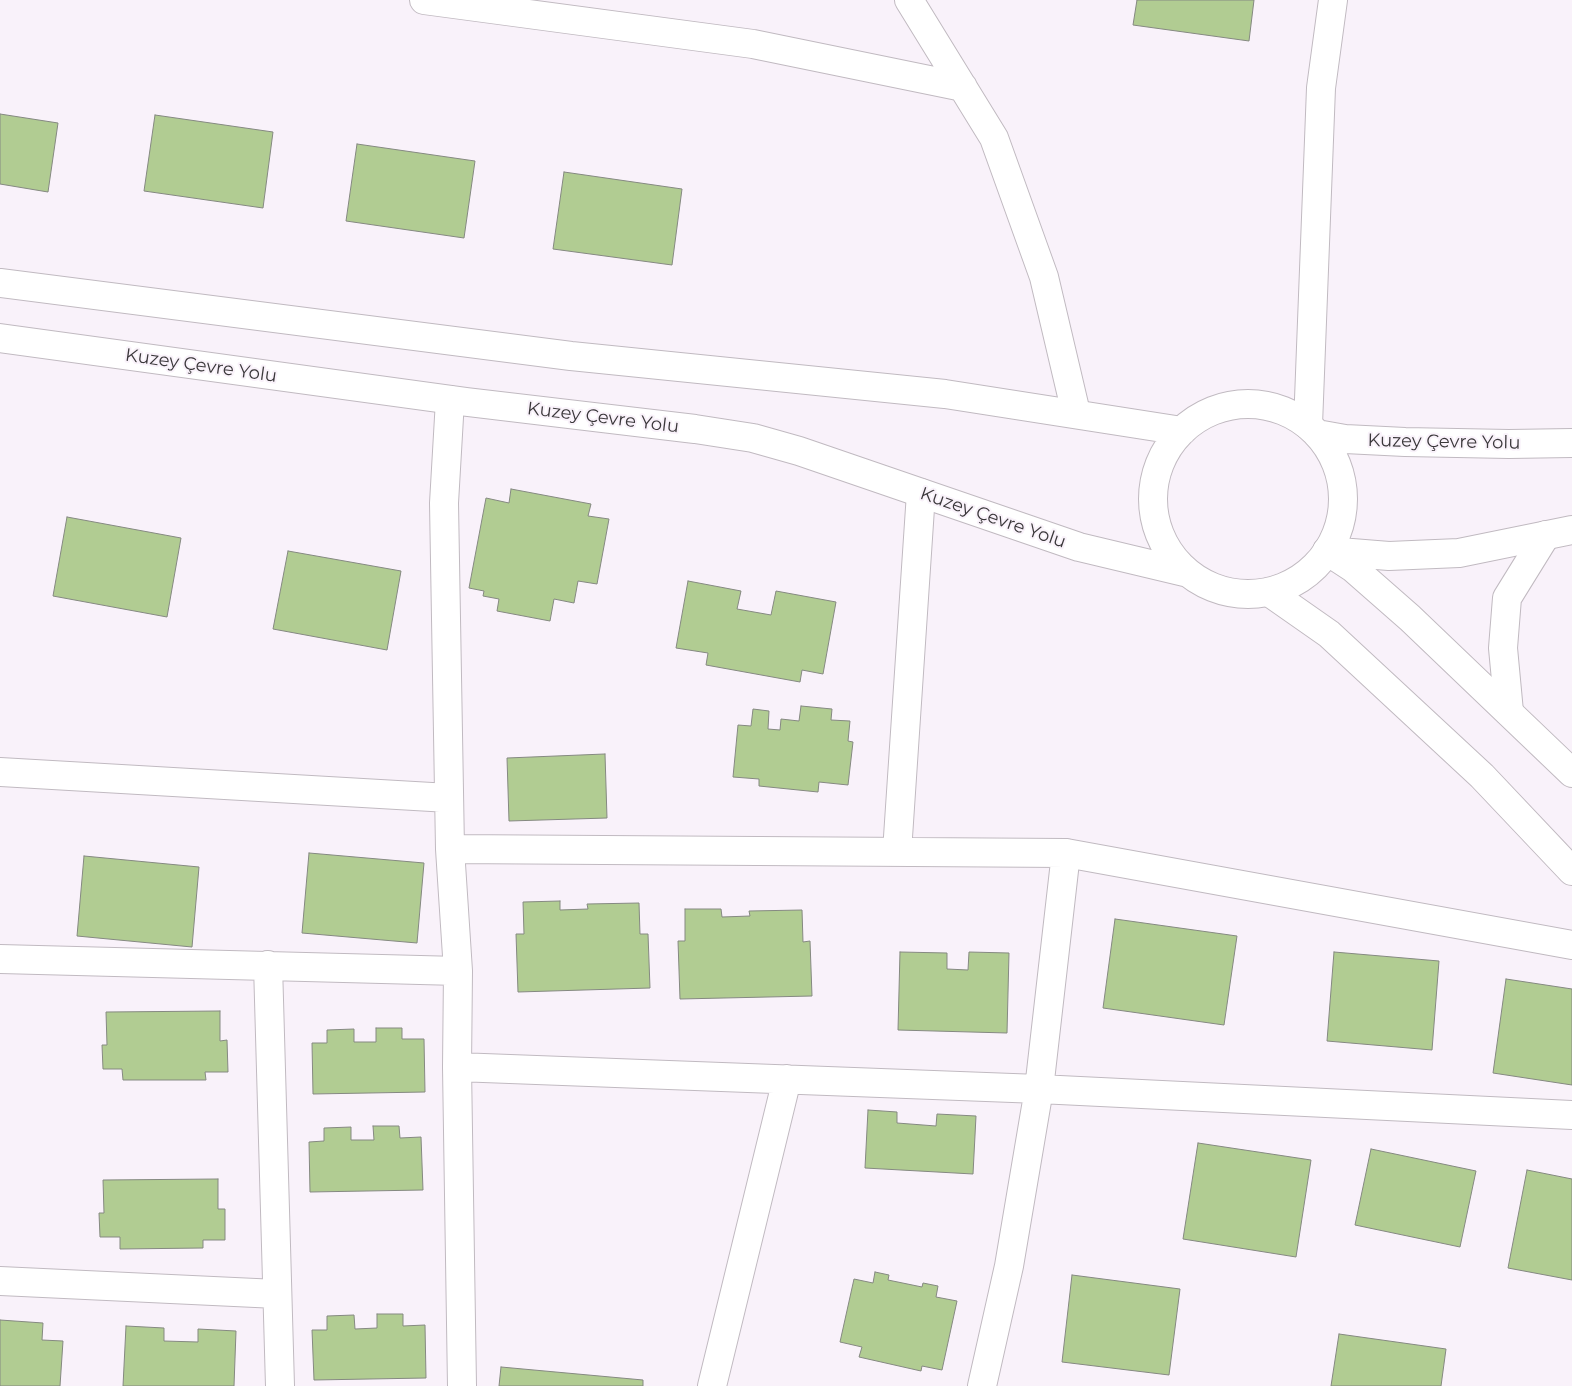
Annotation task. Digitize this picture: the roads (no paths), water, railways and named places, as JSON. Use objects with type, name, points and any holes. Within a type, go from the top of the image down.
[{"type":"street","points":[[424,0],[753,44],[963,87]]},
{"type":"street","points":[[909,0],[994,138],[1044,277],[1076,413]]},
{"type":"street","points":[[1312,430],[1321,88],[1333,0]]},
{"type":"street","points":[[0,283],[571,356],[945,394],[1182,431]]},
{"type":"street","name":"Kuzey Çevre Yolu","points":[[0,338],[450,400],[696,428],[753,438],[799,451],[1078,546],[1188,574]]},
{"type":"street","points":[[450,400],[444,503],[450,849],[458,971],[457,1067],[462,1386]]},
{"type":"street","points":[[1248,404],[1269,407],[1289,414],[1312,430],[1334,459],[1341,478],[1343,500],[1341,520],[1334,541],[1323,559],[1307,574],[1289,585],[1269,592],[1248,594],[1227,592],[1207,585],[1188,574],[1173,558],[1162,540],[1155,520],[1153,499],[1155,478],[1162,458],[1174,440],[1182,431],[1207,414],[1227,407],[1248,404]]},
{"type":"street","name":"Kuzey Çevre Yolu","points":[[1312,430],[1345,439],[1509,444],[1572,443]]},
{"type":"street","points":[[897,852],[921,493]]},
{"type":"street","points":[[1327,551],[1389,556],[1459,553],[1559,532]]},
{"type":"street","points":[[1509,712],[1503,648],[1507,598],[1559,532]]},
{"type":"street","points":[[1327,551],[1353,568],[1410,618],[1572,773]]},
{"type":"street","points":[[1269,592],[1336,641],[1482,776],[1572,871]]},
{"type":"street","points":[[0,772],[449,798]]},
{"type":"street","points":[[450,849],[1066,853],[1572,945]]},
{"type":"street","points":[[982,1386],[1009,1266],[1039,1089],[1066,853]]},
{"type":"street","points":[[0,959],[458,971]]},
{"type":"street","points":[[268,966],[280,1386]]},
{"type":"street","points":[[457,1067],[1039,1089],[1572,1115]]},
{"type":"street","points":[[712,1386],[787,1079]]},
{"type":"street","points":[[0,1280],[278,1294]]}]
